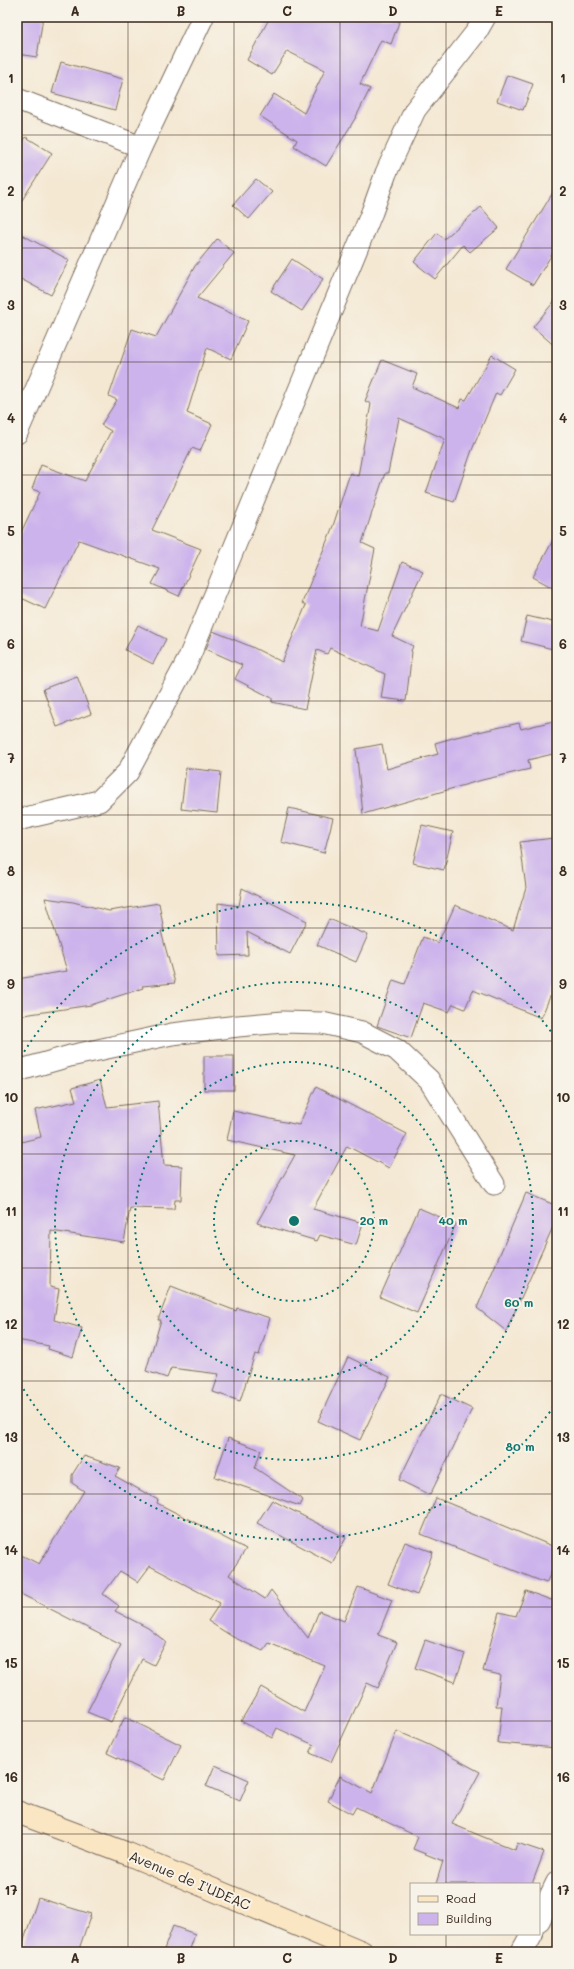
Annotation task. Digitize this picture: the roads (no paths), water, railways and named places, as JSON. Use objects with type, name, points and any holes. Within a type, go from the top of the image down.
[{"type":"main road","name":"Avenue de I'UDEAC","points":[[17,1812],[128,1854],[362,1952]]},
{"type":"street","points":[[17,433],[141,146],[203,17]]},
{"type":"street","points":[[17,820],[99,801],[128,772],[188,660],[372,212],[386,173],[415,110],[477,31],[485,17]]},
{"type":"street","points":[[17,99],[141,146]]},
{"type":"street","points":[[17,1071],[70,1056],[164,1036],[238,1026],[283,1022],[322,1023],[362,1032],[397,1050],[429,1080],[494,1184]]},
{"type":"street","points":[[540,1918],[557,1883]]},
{"type":"street","points":[[522,1952],[531,1935]]}]
